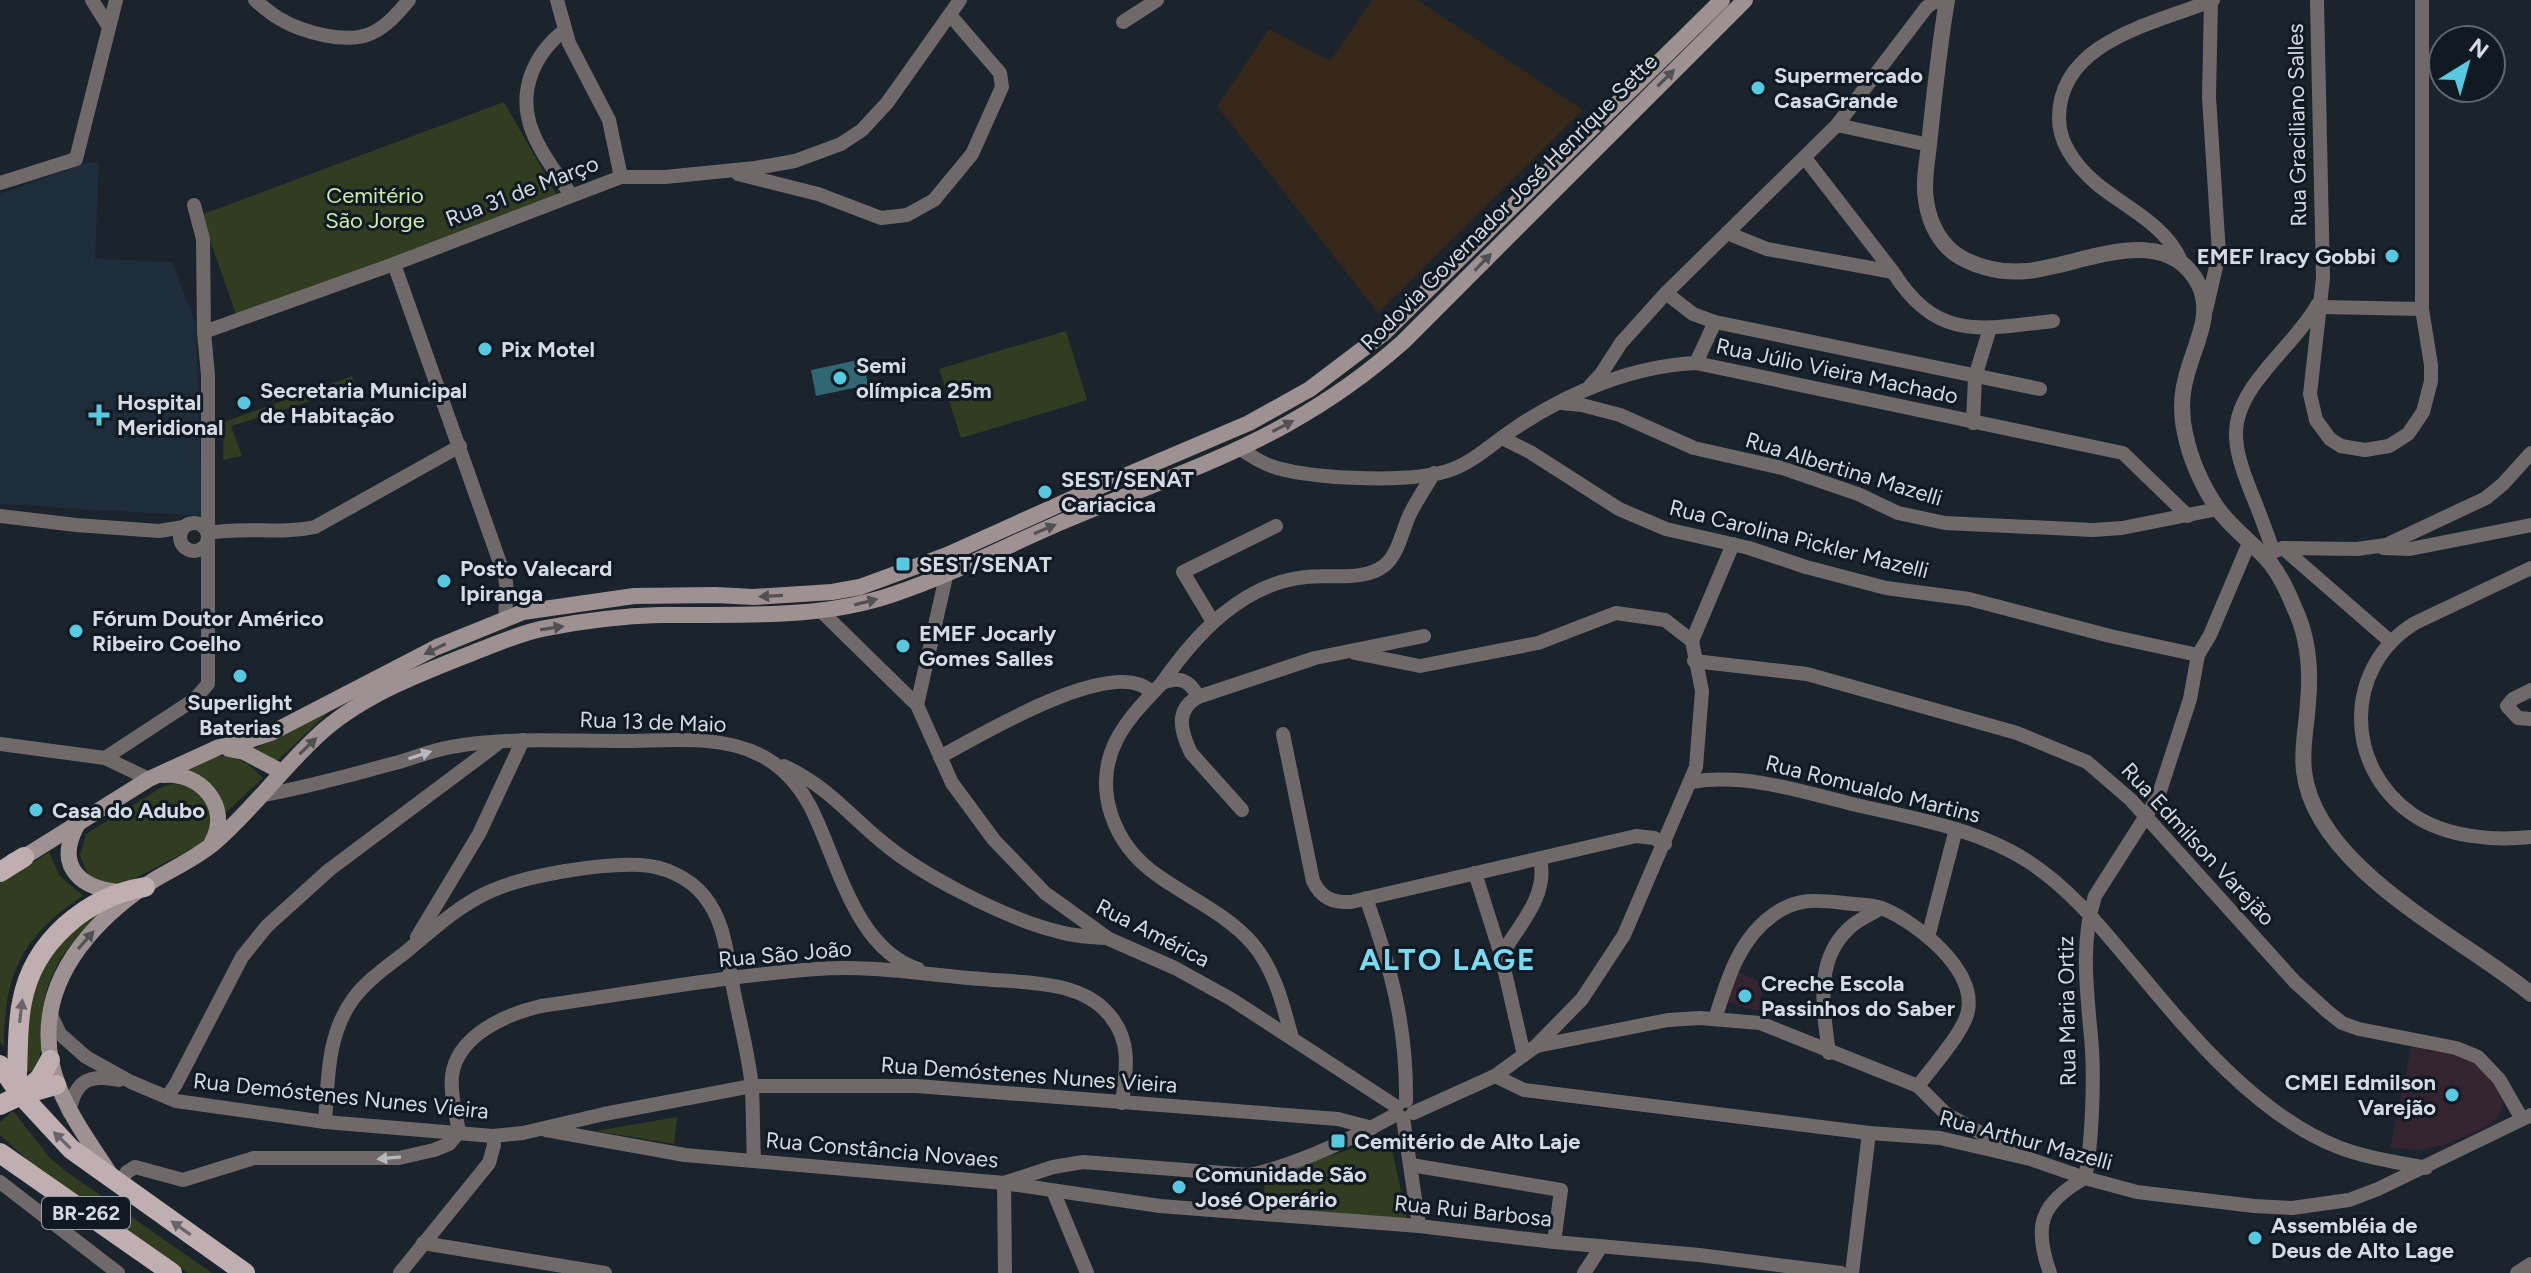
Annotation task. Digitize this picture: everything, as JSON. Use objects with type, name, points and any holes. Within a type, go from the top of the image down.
[{"type":"main road","name":"Rodovia Governador José Henrique Sette","points":[[149,779],[219,747],[271,733],[437,647],[506,618],[546,608],[634,596],[754,597],[860,587],[947,555],[1249,423],[1337,370],[1384,333],[1722,0]]},
{"type":"main road","name":"Rodovia Governador José Henrique Sette","points":[[458,658],[544,628],[659,615],[765,615],[820,610],[896,594],[1239,448],[1320,405],[1367,373],[1403,342],[1745,0]]},
{"type":"main road","points":[[117,1184],[69,1112],[56,1085],[50,1060],[50,1013],[59,978],[73,955],[101,923],[145,887],[209,847],[242,818],[282,772],[327,728],[375,696],[498,637],[506,618]]},
{"type":"main road","points":[[219,747],[244,752],[282,772]]},
{"type":"main road","points":[[0,872],[149,779],[171,775],[183,777],[211,795],[219,819],[216,835],[209,847]]},
{"type":"main road","points":[[80,821],[68,849],[73,871],[89,885],[118,892]]},
{"type":"main road","points":[[0,865],[24,857]]},
{"type":"main road","points":[[19,1092],[22,1003],[35,962],[50,940],[84,912],[118,892],[145,887]]},
{"type":"main road","points":[[0,1105],[40,1078],[50,1060]]},
{"type":"main road","name":"BR-262","points":[[0,1065],[19,1092],[71,1149],[245,1273]]},
{"type":"main road","points":[[19,1092],[56,1085]]},
{"type":"main road","name":"BR-262","points":[[0,1153],[172,1273]]},
{"type":"street","points":[[92,0],[109,27]]},
{"type":"street","points":[[0,183],[76,159],[116,0]]},
{"type":"street","points":[[255,0],[281,20],[325,34],[349,37],[371,34],[409,0]]},
{"type":"street","points":[[557,0],[575,56],[604,108],[621,177]]},
{"type":"street","name":"Rua 31 de Março","points":[[204,332],[394,264],[621,177],[729,172],[795,161],[841,144],[854,136],[887,103],[960,0]]},
{"type":"street","points":[[1123,22],[1155,0]]},
{"type":"street","points":[[1586,389],[1601,374],[1621,343],[1666,293],[1837,125],[1920,14],[1932,3],[1946,0],[1924,186],[1929,219],[1948,249],[1971,263],[1995,270],[2023,271],[2111,253],[2145,250],[2181,261]]},
{"type":"street","points":[[2205,316],[2198,284],[2176,250],[2157,228],[2080,168],[2066,148],[2060,131],[2059,114],[2061,98],[2068,82],[2099,49],[2134,29],[2211,0],[2209,97],[2219,254],[2205,316],[2183,391],[2184,430],[2201,481],[2218,509],[2249,543],[2273,551],[2391,642]]},
{"type":"street","name":"Rua Graciliano Salles","points":[[2317,0],[2321,303]]},
{"type":"street","points":[[2321,303],[2310,378],[2316,420],[2330,439],[2341,446],[2365,450],[2399,441],[2415,427],[2423,412],[2431,381],[2422,309],[2422,0]]},
{"type":"street","points":[[729,172],[818,194],[867,214],[891,218],[907,215],[928,204],[957,175],[977,146],[1002,87],[997,68],[950,15]]},
{"type":"street","points":[[565,30],[549,43],[537,60],[525,94],[525,106],[528,127],[571,195]]},
{"type":"street","points":[[1837,125],[1929,145]]},
{"type":"street","points":[[1805,158],[1914,302],[1933,315],[1969,329],[2053,321]]},
{"type":"street","points":[[105,758],[195,699],[208,684],[208,375],[204,332],[203,239],[194,205]]},
{"type":"street","points":[[1727,233],[1767,249],[1893,272]]},
{"type":"street","points":[[394,264],[505,577],[508,589],[504,607],[506,618]]},
{"type":"street","points":[[1666,293],[1693,314],[1715,322],[2040,389]]},
{"type":"street","points":[[2321,303],[2422,309]]},
{"type":"street","points":[[2321,303],[2255,382],[2235,430],[2237,459],[2273,551],[2271,565],[2292,602],[2305,643],[2309,701],[2303,762],[2306,783],[2319,816],[2349,854],[2407,908],[2531,994]]},
{"type":"street","points":[[1696,363],[1715,322]]},
{"type":"street","points":[[1973,423],[1975,377],[1990,328]]},
{"type":"street","name":"Rua Júlio Vieira Machado","points":[[1239,448],[1274,467],[1309,474],[1369,479],[1434,473],[1464,464],[1586,389],[1647,370],[1696,363],[2123,453],[2188,516]]},
{"type":"street","name":"Rua Albertina Mazelli","points":[[1561,403],[1620,415],[1694,448],[1782,468],[1858,494],[1915,518],[1959,524],[2093,530],[2218,509]]},
{"type":"street","name":"Rua Carolina Pickler Mazelli","points":[[1502,438],[1633,515],[1666,529],[1733,544],[1886,588],[1969,599],[2110,636],[2198,655]]},
{"type":"street","points":[[187,549],[201,550],[208,537],[234,528],[295,532],[315,527],[460,446]]},
{"type":"street","points":[[2371,548],[2386,545],[2486,498],[2531,453]]},
{"type":"street","points":[[1292,1038],[1278,987],[1254,945],[1230,922],[1144,865],[1124,844],[1107,801],[1107,767],[1111,751],[1128,722],[1186,650],[1213,622],[1247,598],[1281,581],[1355,575],[1382,568],[1395,551],[1410,513],[1434,473]]},
{"type":"street","points":[[0,516],[159,531],[197,523],[208,537]]},
{"type":"street","points":[[2273,551],[2410,549],[2531,525]]},
{"type":"street","points":[[1213,622],[1183,572],[1276,526]]},
{"type":"street","points":[[184,527],[180,539],[187,549]]},
{"type":"street","points":[[159,531],[198,554],[209,567]]},
{"type":"street","name":"Rua Maria Ortiz","points":[[2085,1178],[2089,1160],[2092,1053],[2085,969],[2090,914],[2095,896],[2161,788],[2195,682],[2198,655],[2214,626],[2249,543]]},
{"type":"street","points":[[1495,1076],[1530,1051],[1582,999],[1610,960],[1634,917],[1691,782],[1702,710],[1702,691],[1692,641],[1733,544]]},
{"type":"street","points":[[2531,568],[2415,623],[2391,642],[2367,682],[2360,716],[2365,749],[2382,787],[2414,815],[2433,825],[2478,836],[2503,839],[2531,837]]},
{"type":"street","points":[[917,705],[947,572]]},
{"type":"street","name":"Rua América","points":[[820,610],[917,705],[952,783],[1018,868],[1045,893],[1109,939],[1191,976],[1404,1109]]},
{"type":"street","points":[[1347,651],[1420,666],[1538,643],[1616,613],[1665,620],[1692,641]]},
{"type":"street","points":[[1242,810],[1200,765],[1185,742],[1181,719],[1185,708],[1198,697],[1315,658],[1424,636]]},
{"type":"street","name":"Rua Edmilson Varejão","points":[[1694,661],[1798,672],[2017,733],[2087,762],[2117,785],[2295,982],[2327,1011],[2342,1023],[2359,1029],[2456,1048],[2478,1057],[2499,1079],[2526,1117]]},
{"type":"street","points":[[940,757],[997,726],[1090,686],[1120,682],[1157,688],[1183,680],[1190,684],[1198,697]]},
{"type":"street","points":[[2531,690],[2513,699],[2507,706],[2518,718],[2531,719]]},
{"type":"street","points":[[1283,734],[1316,887],[1323,896],[1333,901],[1351,902],[1636,836],[1654,838],[1665,844]]},
{"type":"street","points":[[407,951],[479,834],[523,740]]},
{"type":"street","name":"Rua 13 de Maio","points":[[263,795],[312,786],[447,747],[523,740],[712,742],[730,745],[759,755],[788,774],[819,826],[856,910],[871,935],[900,960],[929,973]]},
{"type":"street","points":[[167,1097],[242,957],[267,926],[329,870],[500,742]]},
{"type":"street","points":[[0,744],[105,758],[149,779]]},
{"type":"street","points":[[759,755],[820,785],[899,855],[963,892],[1053,931],[1109,939]]},
{"type":"street","name":"Rua Romualdo Martins","points":[[1691,782],[1721,779],[1757,782],[1956,829],[2016,854],[2048,876],[2090,914],[2192,1033],[2249,1089],[2290,1122],[2357,1154],[2426,1168]]},
{"type":"street","points":[[1928,937],[1956,829]]},
{"type":"street","points":[[1501,955],[1539,893],[1544,873],[1540,860]]},
{"type":"street","points":[[325,1122],[332,1043],[344,1014],[365,986],[458,909],[508,884],[615,865],[642,865],[675,874],[701,892],[717,917],[723,934],[752,1086],[754,1161]]},
{"type":"street","points":[[1475,873],[1530,1051]]},
{"type":"street","points":[[1366,898],[1385,950],[1399,1004],[1406,1064],[1404,1109],[1419,1226]]},
{"type":"street","points":[[1715,1019],[1731,972],[1746,943],[1775,913],[1809,899],[1882,908],[1928,937],[1954,964],[1962,978],[1969,1003],[1962,1026],[1918,1086]]},
{"type":"street","points":[[1829,1053],[1824,987],[1829,953],[1854,924],[1882,908]]},
{"type":"street","name":"Rua São João","points":[[459,1132],[452,1087],[454,1065],[472,1041],[498,1020],[541,1006],[818,969],[929,973],[1046,984],[1090,999],[1110,1015],[1124,1038],[1127,1064],[1122,1103]]},
{"type":"street","name":"Rua Demóstenes Nunes Vieira","points":[[50,1013],[60,1034],[71,1046],[131,1082],[167,1097],[325,1122],[493,1136],[542,1129],[752,1086],[917,1086],[1338,1119],[1372,1128]]},
{"type":"street","points":[[1530,1051],[1668,1020],[1715,1019],[1760,1023],[1918,1086],[1946,1114],[2030,1159]]},
{"type":"street","points":[[56,1085],[84,1082],[100,1076],[131,1082]]},
{"type":"street","name":"Rua Arthur Mazelli","points":[[1495,1076],[1524,1090],[1869,1133],[1940,1138],[2030,1159],[2137,1192],[2292,1208],[2349,1200],[2426,1168],[2526,1117]]},
{"type":"street","name":"Rua Constância Novaes","points":[[542,1129],[645,1150],[1004,1183],[1053,1167],[1083,1162],[1249,1175],[1273,1169],[1372,1128],[1404,1109],[1443,1099],[1495,1076]]},
{"type":"street","points":[[69,1112],[72,1098],[84,1082]]},
{"type":"street","points":[[1940,1138],[1949,1128],[1946,1114]]},
{"type":"street","points":[[117,1184],[135,1167],[183,1180],[254,1158],[399,1158],[449,1144],[459,1132]]},
{"type":"street","points":[[1852,1273],[1869,1133]]},
{"type":"street","points":[[400,1273],[489,1163],[493,1136]]},
{"type":"street","points":[[1411,1165],[1561,1190],[1554,1242]]},
{"type":"street","points":[[2050,1273],[2040,1241],[2041,1222],[2059,1195],[2085,1178]]},
{"type":"street","points":[[0,1182],[118,1273]]},
{"type":"street","points":[[1004,1183],[1005,1273]]},
{"type":"street","name":"Rua Rui Barbosa","points":[[1004,1183],[1054,1193],[1212,1212],[1419,1226],[1774,1268],[1841,1273]]},
{"type":"street","points":[[1054,1193],[1087,1273]]},
{"type":"street","points":[[423,1243],[605,1273]]},
{"type":"street","points":[[1584,1273],[1601,1247]]},
{"type":"street","points":[[2517,1273],[2531,1264]]},
{"type":"shaded area","points":[[1372,0],[1417,0],[1583,110],[1378,313],[1217,106],[1269,29],[1330,61]]},
{"type":"shaded area","name":"Hospital Meridional","points":[[84,163],[99,163],[95,259],[172,262],[196,325],[202,516],[0,504],[0,194]]},
{"type":"shaded area","name":"Creche Escola Passinhos do Saber","points":[[1737,971],[1763,984],[1759,1011],[1726,1002]]},
{"type":"shaded area","name":"CMEI Edmilson Varejão","points":[[2412,1044],[2427,1047],[2427,1052],[2434,1053],[2435,1048],[2480,1063],[2502,1093],[2503,1104],[2498,1118],[2445,1145],[2421,1150],[2390,1148]]},
{"type":"green space","name":"Cemitério São Jorge","points":[[504,102],[558,197],[237,317],[201,215]]},
{"type":"green space","points":[[1066,331],[1087,400],[961,438],[939,369]]},
{"type":"green space","points":[[352,376],[356,387],[231,426],[242,456],[223,460],[224,422]]},
{"type":"green space","points":[[336,705],[276,762],[252,750],[284,735]]},
{"type":"green space","points":[[230,755],[249,765],[263,778],[223,815],[181,770],[213,757]]},
{"type":"green space","points":[[171,784],[193,790],[207,805],[210,825],[199,845],[126,883],[111,886],[89,877],[80,856],[86,834]]},
{"type":"green space","points":[[49,852],[59,875],[83,896],[44,926],[20,960],[8,999],[4,1047],[0,1042],[0,883]]},
{"type":"green space","points":[[116,899],[82,931],[62,956],[45,999],[40,1055],[33,1071],[27,1072],[29,990],[64,932]]},
{"type":"green space","points":[[13,1111],[50,1158],[67,1172],[212,1273],[188,1273],[33,1165],[0,1135],[0,1122]]},
{"type":"green space","points":[[677,1117],[674,1144],[596,1131]]},
{"type":"green space","points":[[1389,1136],[1407,1219],[1265,1208],[1264,1178]]},
{"type":"water","name":"Semi olímpica 25m","points":[[863,359],[868,385],[816,396],[811,370]]},
{"type":"place","name":"Supermercado CasaGrande","points":[[1758,88]]},
{"type":"place","name":"EMEF Iracy Gobbi","points":[[2392,256]]},
{"type":"place","name":"Pix Motel","points":[[485,349]]},
{"type":"place","name":"Semi olímpica 25m","points":[[840,378]]},
{"type":"place","name":"Secretaria Municipal de Habitação","points":[[244,403]]},
{"type":"place","name":"Hospital Meridional","points":[[99,415]]},
{"type":"place","name":"SEST/SENAT Cariacica","points":[[1045,492]]},
{"type":"place","name":"SEST/SENAT","points":[[903,564]]},
{"type":"place","name":"Posto Valecard Ipiranga","points":[[444,581]]},
{"type":"place","name":"Fórum Doutor Américo Ribeiro Coelho","points":[[76,631]]},
{"type":"place","name":"EMEF Jocarly Gomes Salles","points":[[903,646]]},
{"type":"place","name":"Superlight Baterias","points":[[240,676]]},
{"type":"place","name":"Casa do Adubo","points":[[36,810]]},
{"type":"place","name":"Creche Escola Passinhos do Saber","points":[[1745,996]]},
{"type":"place","name":"CMEI Edmilson Varejão","points":[[2452,1095]]},
{"type":"place","name":"Cemitério de Alto Laje","points":[[1338,1141]]},
{"type":"place","name":"Comunidade São José Operário","points":[[1179,1187]]},
{"type":"place","name":"Assembléia de Deus de Alto Lage","points":[[2255,1238]]},
{"type":"district","name":"ALTO LAGE","points":[[1448,959]]}]
